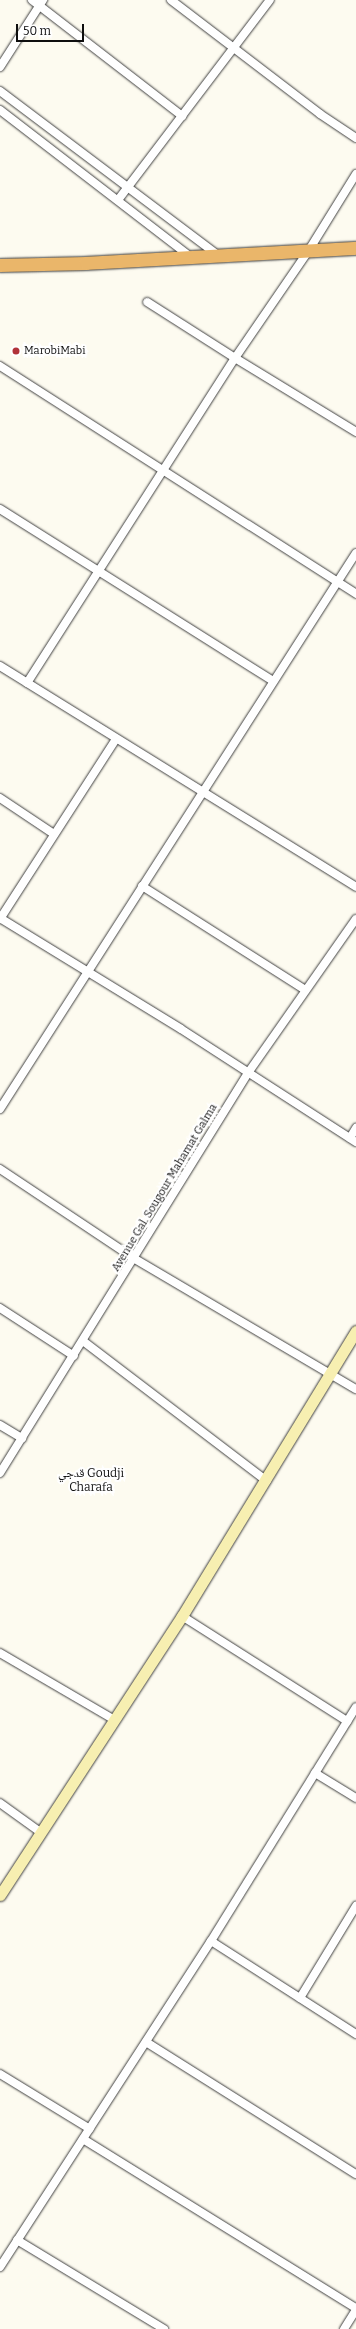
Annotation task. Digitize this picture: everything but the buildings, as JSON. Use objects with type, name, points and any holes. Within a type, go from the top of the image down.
[{"type":"highway","points":[[0,265],[86,263],[356,248]]},
{"type":"main road","points":[[0,1895],[113,1719],[182,1616],[267,1481],[330,1372],[356,1331]]},
{"type":"street","points":[[32,0],[41,3],[182,116]]},
{"type":"street","points":[[171,0],[356,138]]},
{"type":"street","points":[[118,200],[270,0]]},
{"type":"street","points":[[0,67],[41,3]]},
{"type":"street","points":[[0,91],[218,255]]},
{"type":"street","points":[[0,110],[191,257]]},
{"type":"street","points":[[27,683],[235,358],[309,250],[356,174]]},
{"type":"street","points":[[147,302],[356,432]]},
{"type":"street","points":[[0,366],[356,594]]},
{"type":"street","points":[[0,509],[273,682]]},
{"type":"street","points":[[0,1109],[201,792],[356,553]]},
{"type":"street","points":[[0,666],[356,888]]},
{"type":"street","points":[[116,739],[0,918],[353,1140],[356,1128]]},
{"type":"street","points":[[0,798],[54,834]]},
{"type":"street","points":[[142,886],[305,990]]},
{"type":"street","name":"Avenue Gal. Sougour Mahamat Galma","points":[[0,1473],[135,1259],[248,1073],[356,919]]},
{"type":"street","points":[[0,1169],[135,1259],[330,1372],[356,1389]]},
{"type":"street","points":[[0,1308],[74,1356]]},
{"type":"street","points":[[83,1341],[267,1481]]},
{"type":"street","points":[[0,1425],[22,1438]]},
{"type":"street","points":[[182,1616],[347,1721]]},
{"type":"street","points":[[0,1653],[113,1719]]},
{"type":"street","points":[[0,2267],[211,1941],[356,1707]]},
{"type":"street","points":[[315,1773],[356,1798]]},
{"type":"street","points":[[0,1803],[40,1832]]},
{"type":"street","points":[[300,1998],[356,1906]]},
{"type":"street","points":[[211,1941],[356,2034]]},
{"type":"street","points":[[146,2042],[356,2174]]},
{"type":"street","points":[[0,2074],[90,2129]]},
{"type":"street","points":[[83,2139],[356,2309],[344,2329]]},
{"type":"street","points":[[17,2240],[164,2329]]},
{"type":"place","name":"MarobiMabi","points":[[16,351]]},
{"type":"district","name":"قدجي Goudji Charafa","points":[[91,1481]]}]
